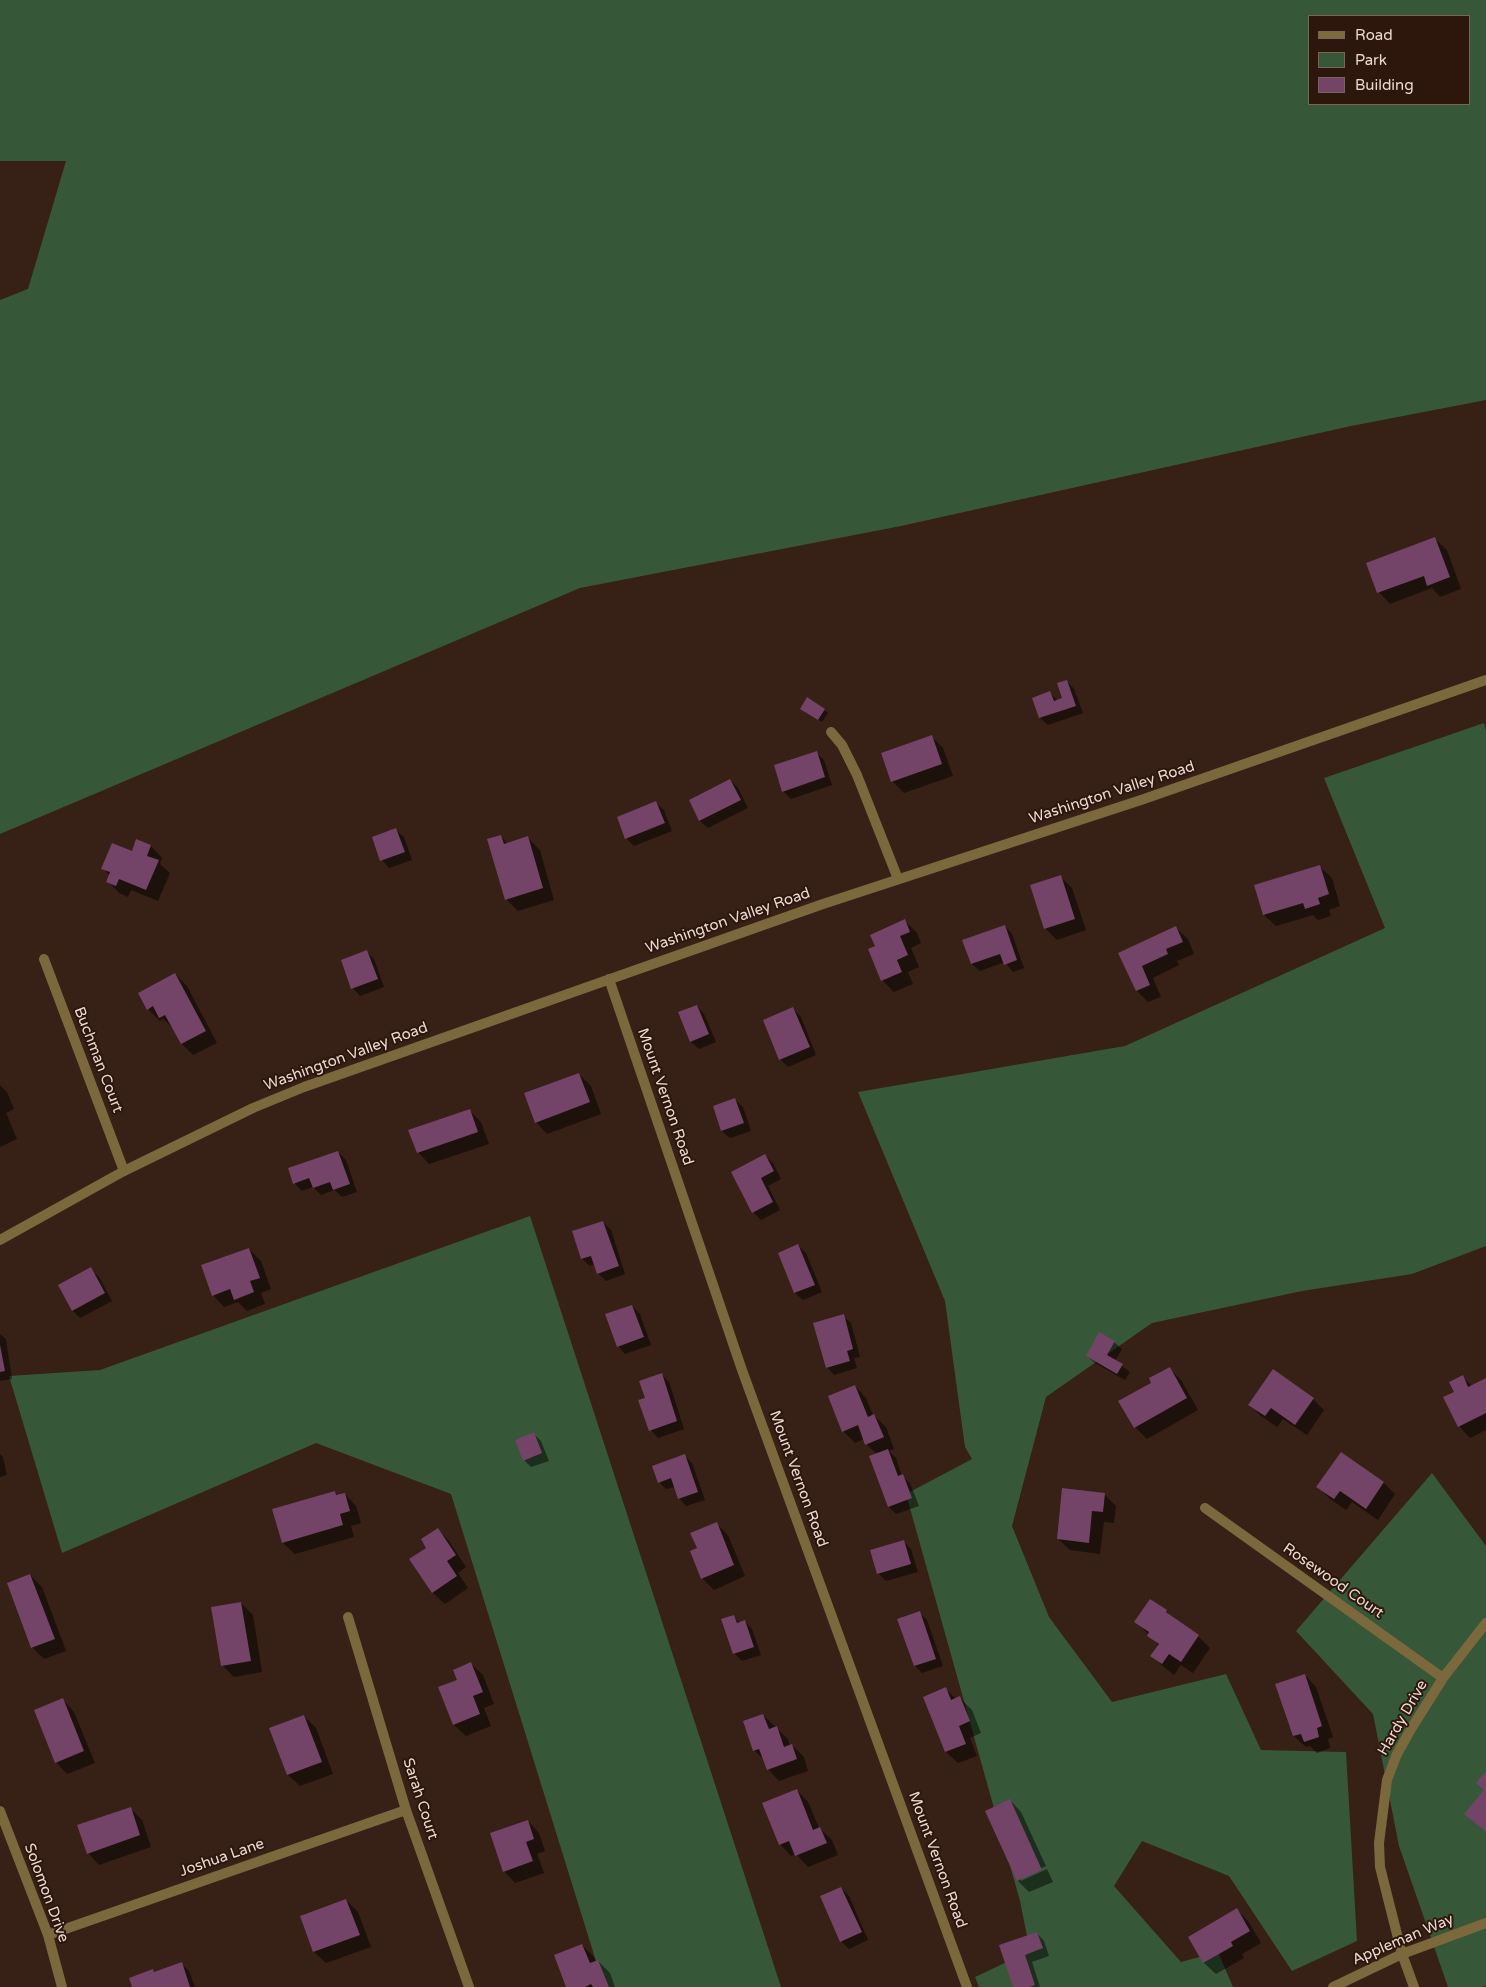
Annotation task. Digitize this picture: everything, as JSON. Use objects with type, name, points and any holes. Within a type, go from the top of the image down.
[{"type":"street","name":"Washington Valley Road","points":[[0,1240],[124,1171],[253,1108],[304,1087],[823,904],[1141,800],[1486,680]]},
{"type":"street","points":[[831,732],[842,745],[857,774],[898,879]]},
{"type":"street","name":"Buchman Court","points":[[44,959],[124,1171]]},
{"type":"street","name":"Mount Vernon Road","points":[[608,979],[742,1370],[967,1987]]},
{"type":"street","name":"Rosewood Court","points":[[1205,1508],[1444,1678]]},
{"type":"street","name":"Sarah Court","points":[[348,1617],[406,1810],[469,1987]]},
{"type":"street","name":"Hardy Drive","points":[[1414,1987],[1402,1954],[1380,1867],[1379,1843],[1387,1780],[1397,1754],[1411,1729],[1444,1678],[1486,1623]]},
{"type":"street","name":"Solomon Drive","points":[[0,1810],[48,1935],[62,1987]]},
{"type":"street","name":"Joshua Lane","points":[[48,1935],[406,1810]]},
{"type":"street","name":"Appleman Way","points":[[1333,1987],[1402,1954],[1486,1923]]},
{"type":"green space","points":[[0,0],[1486,0],[1486,400],[1351,426],[901,526],[580,588],[0,834],[0,300],[28,289],[66,161],[0,161]]},
{"type":"green space","points":[[1484,723],[1486,731],[1486,1246],[1412,1274],[1302,1291],[1152,1323],[1046,1397],[1012,1526],[1049,1617],[1112,1702],[1226,1674],[1261,1750],[1346,1752],[1357,1941],[1292,1971],[1229,1876],[1142,1841],[1114,1886],[1181,1962],[1218,1952],[1233,1987],[979,1987],[975,1977],[1030,1951],[1020,1901],[906,1494],[972,1459],[965,1447],[945,1301],[858,1092],[1125,1046],[1385,928],[1324,778]]},
{"type":"green space","points":[[530,1216],[781,1987],[604,1987],[451,1494],[316,1443],[62,1553],[9,1376],[100,1370]]},
{"type":"green space","points":[[1432,1473],[1486,1546],[1486,1986],[1482,1987],[1448,1987],[1399,1846],[1373,1714],[1296,1631]]},
{"type":"building","points":[[1435,537],[1450,577],[1427,586],[1424,576],[1377,593],[1366,563]]},
{"type":"building","points":[[1067,680],[1076,706],[1039,718],[1032,698],[1050,691],[1054,701],[1062,698],[1057,683]]},
{"type":"building","points":[[807,697],[825,709],[818,720],[800,709]]},
{"type":"building","points":[[932,735],[942,764],[891,782],[881,753]]},
{"type":"building","points":[[817,751],[825,777],[782,792],[774,765]]},
{"type":"building","points":[[730,779],[741,800],[699,821],[689,800]]},
{"type":"building","points":[[656,801],[665,823],[625,839],[617,817]]},
{"type":"building","points":[[396,828],[405,852],[380,861],[372,837]]},
{"type":"building","points":[[501,835],[504,844],[528,836],[543,888],[505,900],[487,839]]},
{"type":"building","points":[[136,839],[151,845],[147,856],[159,860],[146,890],[119,879],[116,886],[106,882],[110,872],[101,869],[112,843],[132,851]]},
{"type":"building","points":[[1320,865],[1329,894],[1318,898],[1320,904],[1305,909],[1303,903],[1263,915],[1254,885]]},
{"type":"building","points":[[1061,875],[1075,919],[1044,929],[1030,885]]},
{"type":"building","points":[[905,919],[910,932],[900,936],[908,955],[897,960],[902,972],[881,981],[868,949],[875,946],[870,935]]},
{"type":"building","points":[[1005,925],[1017,960],[1004,965],[1000,954],[971,964],[962,940]]},
{"type":"building","points":[[1176,926],[1183,942],[1166,949],[1168,954],[1142,966],[1150,985],[1136,991],[1118,953]]},
{"type":"building","points":[[367,950],[378,979],[351,989],[341,960]]},
{"type":"building","points":[[175,973],[206,1031],[181,1044],[165,1015],[159,1018],[153,1006],[147,1010],[138,993]]},
{"type":"building","points":[[697,1005],[709,1034],[690,1042],[678,1012]]},
{"type":"building","points":[[793,1007],[810,1047],[779,1060],[763,1020]]},
{"type":"building","points":[[579,1073],[590,1102],[535,1123],[524,1093]]},
{"type":"building","points":[[735,1098],[744,1123],[721,1131],[713,1106]]},
{"type":"building","points":[[470,1109],[478,1132],[417,1153],[408,1130]]},
{"type":"building","points":[[338,1151],[350,1184],[333,1190],[330,1182],[313,1188],[309,1178],[293,1184],[288,1168]]},
{"type":"building","points":[[765,1154],[774,1171],[761,1178],[773,1202],[752,1213],[731,1172]]},
{"type":"building","points":[[603,1221],[619,1266],[597,1274],[591,1256],[581,1259],[572,1231]]},
{"type":"building","points":[[798,1244],[815,1285],[794,1293],[778,1253]]},
{"type":"building","points":[[249,1248],[260,1278],[250,1281],[254,1292],[234,1300],[230,1289],[212,1296],[201,1265]]},
{"type":"building","points":[[91,1267],[105,1293],[72,1311],[58,1285]]},
{"type":"building","points":[[632,1305],[644,1337],[617,1347],[605,1314]]},
{"type":"building","points":[[844,1314],[853,1349],[847,1351],[850,1361],[826,1368],[813,1323]]},
{"type":"building","points":[[1099,1332],[1115,1341],[1107,1355],[1123,1364],[1117,1374],[1086,1356]]},
{"type":"building","points":[[0,1345],[5,1371],[0,1372]]},
{"type":"building","points":[[1170,1367],[1187,1398],[1134,1428],[1118,1401],[1151,1383],[1149,1378]]},
{"type":"building","points":[[1273,1369],[1314,1398],[1295,1425],[1271,1408],[1265,1416],[1248,1405]]},
{"type":"building","points":[[662,1373],[677,1421],[649,1431],[638,1400],[645,1398],[639,1381]]},
{"type":"building","points":[[1463,1375],[1468,1387],[1486,1378],[1486,1413],[1458,1427],[1443,1397],[1454,1392],[1449,1382]]},
{"type":"building","points":[[855,1385],[868,1417],[874,1414],[884,1437],[865,1445],[858,1425],[842,1432],[828,1396]]},
{"type":"building","points":[[534,1432],[542,1453],[523,1461],[515,1440]]},
{"type":"building","points":[[888,1449],[898,1476],[903,1474],[912,1498],[888,1507],[869,1456]]},
{"type":"building","points":[[1341,1452],[1384,1482],[1366,1509],[1340,1491],[1334,1499],[1316,1487]]},
{"type":"building","points":[[685,1454],[698,1492],[678,1499],[671,1478],[658,1483],[652,1466]]},
{"type":"building","points":[[1062,1488],[1105,1493],[1103,1512],[1092,1511],[1089,1543],[1057,1539]]},
{"type":"building","points":[[335,1491],[336,1495],[345,1493],[350,1511],[340,1514],[343,1525],[282,1543],[272,1509]]},
{"type":"building","points":[[717,1522],[734,1565],[701,1579],[690,1551],[697,1548],[690,1533]]},
{"type":"building","points":[[438,1528],[456,1555],[447,1561],[457,1576],[432,1593],[409,1559],[426,1548],[421,1539]]},
{"type":"building","points":[[904,1540],[911,1564],[877,1574],[870,1550]]},
{"type":"building","points":[[30,1574],[55,1639],[31,1648],[7,1583]]},
{"type":"building","points":[[1150,1599],[1199,1635],[1181,1662],[1169,1654],[1162,1664],[1150,1656],[1159,1644],[1147,1636],[1149,1632],[1134,1622]]},
{"type":"building","points":[[241,1602],[251,1661],[221,1666],[211,1607]]},
{"type":"building","points":[[920,1611],[936,1659],[914,1666],[897,1619]]},
{"type":"building","points":[[734,1615],[737,1623],[745,1620],[754,1647],[733,1654],[721,1619]]},
{"type":"building","points":[[471,1662],[483,1692],[473,1696],[480,1714],[453,1725],[438,1687],[457,1680],[453,1670]]},
{"type":"building","points":[[1305,1674],[1322,1726],[1317,1728],[1319,1737],[1304,1742],[1301,1734],[1293,1736],[1275,1684]]},
{"type":"building","points":[[946,1687],[951,1700],[960,1696],[970,1721],[959,1726],[966,1744],[945,1752],[923,1697]]},
{"type":"building","points":[[63,1698],[84,1751],[55,1763],[34,1710]]},
{"type":"building","points":[[763,1714],[769,1729],[777,1726],[784,1747],[792,1744],[797,1759],[767,1770],[759,1749],[753,1751],[743,1721]]},
{"type":"building","points":[[304,1715],[322,1762],[287,1775],[269,1728]]},
{"type":"building","points":[[1486,1771],[1486,1832],[1464,1814],[1484,1790],[1476,1783]]},
{"type":"building","points":[[797,1789],[813,1830],[820,1827],[827,1843],[795,1856],[789,1841],[779,1845],[762,1803]]},
{"type":"building","points":[[1010,1799],[1042,1870],[1017,1881],[985,1811]]},
{"type":"building","points":[[131,1807],[140,1835],[87,1854],[77,1825]]},
{"type":"building","points":[[528,1820],[534,1839],[526,1842],[533,1861],[503,1872],[490,1833]]},
{"type":"building","points":[[841,1887],[862,1932],[840,1942],[820,1896]]},
{"type":"building","points":[[346,1899],[360,1935],[313,1952],[300,1916]]},
{"type":"building","points":[[1237,1908],[1250,1931],[1231,1942],[1233,1946],[1203,1963],[1188,1937]]},
{"type":"building","points":[[1037,1932],[1043,1948],[1025,1955],[1035,1985],[1030,1987],[1013,1987],[999,1945]]},
{"type":"building","points":[[582,1944],[590,1963],[598,1960],[609,1987],[593,1987],[591,1984],[585,1987],[566,1987],[554,1955]]},
{"type":"building","points":[[182,1962],[190,1987],[132,1987],[129,1978],[153,1969],[154,1972]]}]
